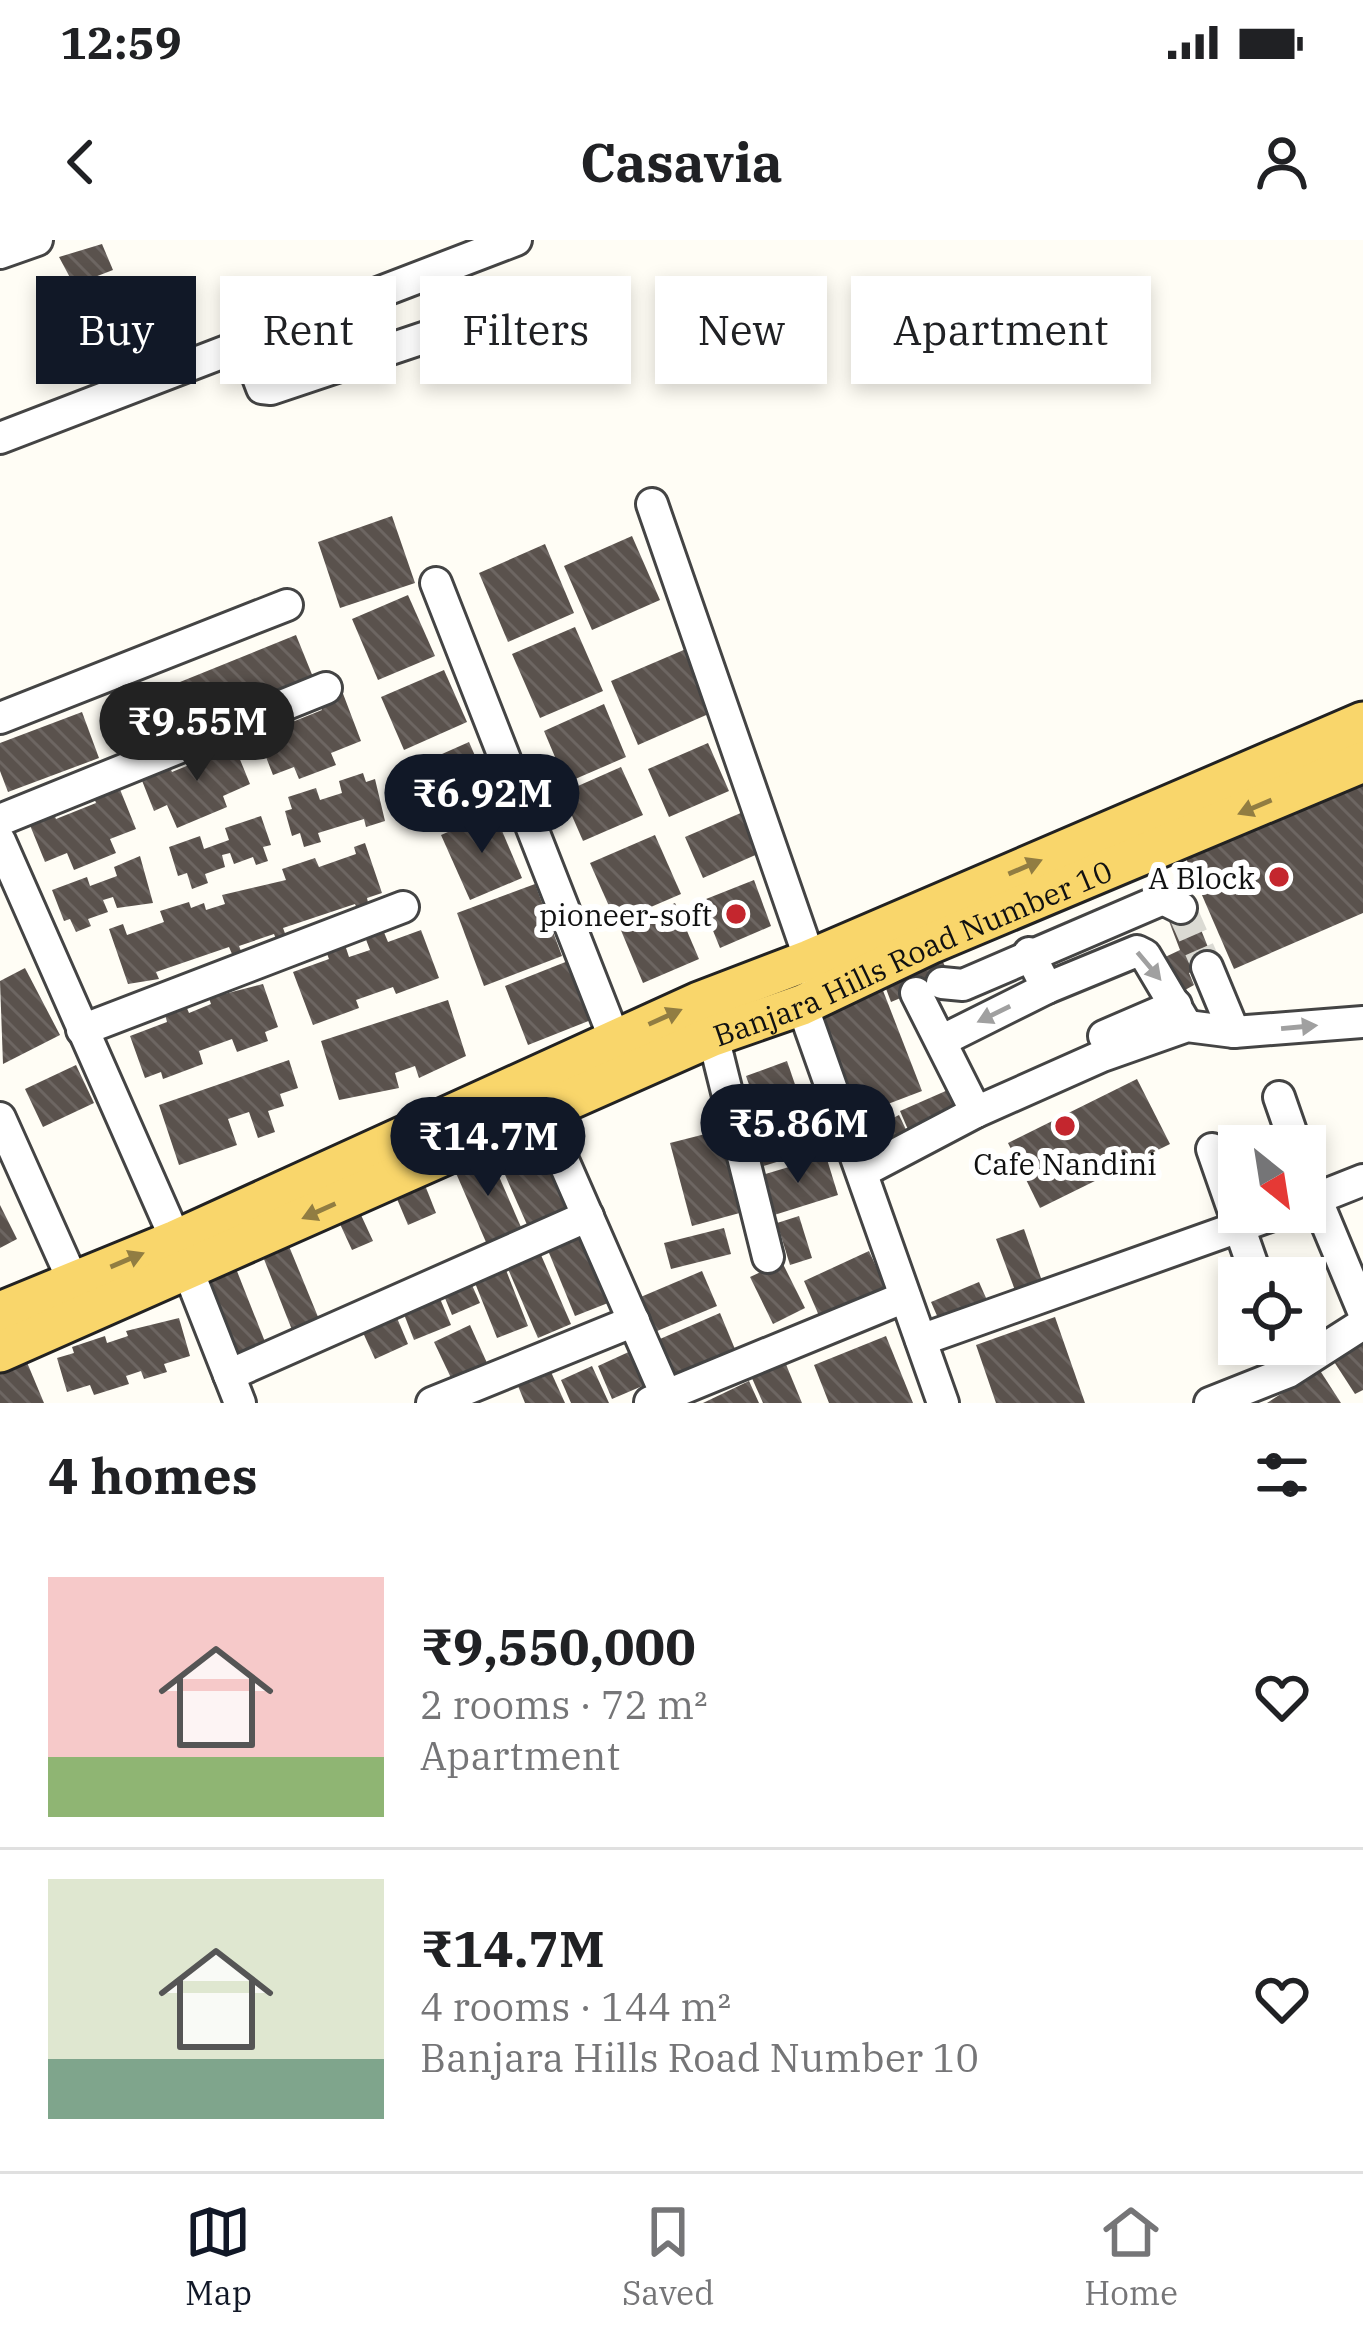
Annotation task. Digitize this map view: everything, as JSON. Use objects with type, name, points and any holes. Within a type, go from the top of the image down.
[{"type":"main road","name":"Banjara Hills Road Number 10","points":[[0,1312],[74,1282],[183,1255],[542,1112],[713,1036],[1363,722]]},
{"type":"main road","name":"Banjara Hills Road Number 10","points":[[0,1352],[183,1255],[616,1040],[811,987],[920,970],[1363,762]]},
{"type":"street","points":[[0,253],[37,240]]},
{"type":"street","points":[[396,286],[516,240]]},
{"type":"street","points":[[0,438],[220,354]]},
{"type":"street","points":[[652,504],[811,987],[862,1172],[944,1403]]},
{"type":"street","points":[[436,583],[616,1040]]},
{"type":"street","points":[[0,718],[287,605]]},
{"type":"street","points":[[0,820],[326,688]]},
{"type":"street","points":[[0,841],[183,1255],[235,1389],[588,1216]]},
{"type":"street","points":[[920,970],[962,985],[1163,899],[1181,908]]},
{"type":"street","points":[[82,1030],[403,907]]},
{"type":"street","points":[[941,1041],[1137,951],[1182,1015],[1234,1032],[1363,1022]]},
{"type":"street","points":[[1029,953],[1048,988]]},
{"type":"street","points":[[1207,967],[1234,1032]]},
{"type":"street","points":[[920,970],[941,1041],[972,1104]]},
{"type":"street","points":[[862,1172],[972,1104],[1102,1056],[1182,1015]]},
{"type":"street","points":[[713,1036],[768,1257]]},
{"type":"street","points":[[1279,1097],[1289,1125]]},
{"type":"street","points":[[542,1112],[634,1321],[656,1399],[905,1297]]},
{"type":"street","points":[[0,1118],[74,1282]]},
{"type":"street","points":[[1212,1149],[1218,1166]]},
{"type":"street","points":[[1326,1188],[1363,1180]]},
{"type":"street","points":[[1326,1231],[1363,1311]]},
{"type":"street","points":[[922,1340],[1226,1233]]},
{"type":"street","points":[[432,1403],[634,1321]]},
{"type":"street","points":[[1326,1340],[1363,1324]]},
{"type":"street","points":[[1210,1403],[1272,1365]]},
{"type":"building","points":[[102,244],[113,270],[97,276],[69,276],[59,257]]},
{"type":"building","points":[[392,516],[415,583],[340,608],[318,542]]},
{"type":"building","points":[[632,536],[660,600],[592,630],[564,566]]},
{"type":"building","points":[[545,544],[574,613],[508,642],[479,573]]},
{"type":"building","points":[[408,595],[435,656],[378,680],[352,619]]},
{"type":"building","points":[[575,627],[603,691],[540,718],[512,654]]},
{"type":"building","points":[[296,635],[313,677],[149,743],[133,701]]},
{"type":"building","points":[[686,649],[713,712],[638,745],[611,681]]},
{"type":"building","points":[[444,670],[467,722],[404,750],[381,697]]},
{"type":"building","points":[[342,691],[361,741],[331,753],[336,765],[299,779],[294,767],[273,775],[254,726],[281,715],[285,725],[322,710],[318,701]]},
{"type":"building","points":[[604,704],[626,757],[566,783],[544,731]]},
{"type":"building","points":[[82,712],[99,758],[8,792],[0,771],[0,743]]},
{"type":"building","points":[[230,735],[250,784],[223,796],[227,807],[177,828],[167,805],[154,811],[139,773],[167,761],[172,772],[211,756],[206,745]]},
{"type":"building","points":[[469,742],[490,790],[436,813],[415,766]]},
{"type":"building","points":[[708,743],[729,791],[669,817],[648,769]]},
{"type":"building","points":[[621,767],[643,815],[583,841],[562,793]]},
{"type":"building","name":"A Block","points":[[1363,772],[1363,913],[1234,969],[1182,849]]},
{"type":"building","points":[[363,773],[366,782],[375,779],[385,821],[366,827],[364,819],[318,833],[321,842],[304,847],[300,833],[292,836],[285,811],[292,809],[288,797],[316,788],[320,800],[342,793],[339,781]]},
{"type":"building","points":[[117,782],[136,829],[110,839],[116,853],[74,870],[67,853],[45,862],[27,818],[52,809],[56,819],[96,803],[92,793]]},
{"type":"building","points":[[494,812],[522,878],[470,900],[441,835]]},
{"type":"building","points":[[743,812],[760,853],[703,878],[685,837]]},
{"type":"building","points":[[261,816],[271,845],[263,847],[268,861],[256,865],[253,857],[234,864],[230,853],[222,855],[225,867],[205,874],[208,883],[192,889],[187,873],[178,876],[169,847],[200,836],[204,849],[229,840],[225,828]]},
{"type":"building","points":[[655,835],[681,894],[616,922],[590,863]]},
{"type":"building","points":[[365,843],[382,893],[367,898],[369,907],[358,911],[355,904],[283,928],[286,936],[276,939],[274,934],[239,946],[241,951],[232,954],[229,947],[156,972],[159,979],[128,984],[109,929],[123,924],[127,935],[164,922],[160,911],[189,902],[191,908],[204,903],[206,910],[225,904],[222,895],[286,880],[282,869],[315,858],[319,867],[356,854],[354,847]]},
{"type":"building","points":[[140,856],[153,903],[117,908],[113,897],[103,900],[108,912],[88,919],[91,926],[76,932],[70,919],[64,921],[52,890],[87,877],[90,886],[117,876],[114,867]]},
{"type":"building","name":"pioneer-soft","points":[[754,880],[771,926],[720,948],[701,901]]},
{"type":"building","points":[[535,884],[562,956],[484,986],[457,913]]},
{"type":"building","points":[[675,903],[699,959],[643,983],[620,928]]},
{"type":"building","points":[[1191,905],[1214,962],[1189,973],[1194,985],[1176,995],[1161,959],[1180,950],[1167,916]]},
{"type":"building","points":[[383,930],[388,942],[421,930],[439,978],[396,994],[393,987],[356,1000],[359,1008],[313,1025],[293,972],[329,959],[326,951],[345,945],[349,957],[370,950],[365,937]]},
{"type":"building","points":[[568,961],[591,1020],[528,1045],[505,986]]},
{"type":"building","points":[[943,962],[950,977],[891,1002],[885,986]]},
{"type":"building","points":[[25,968],[60,1035],[3,1064],[0,981]]},
{"type":"building","points":[[263,984],[278,1027],[265,1032],[268,1041],[237,1052],[232,1039],[199,1051],[203,1064],[163,1079],[161,1072],[145,1078],[130,1036],[167,1022],[165,1014],[186,1006],[189,1013],[211,1004],[209,998]]},
{"type":"building","points":[[882,988],[922,1091],[859,1115],[820,1012]]},
{"type":"building","points":[[448,1000],[466,1056],[419,1078],[415,1066],[395,1073],[399,1088],[339,1100],[321,1041]]},
{"type":"building","points":[[289,1060],[298,1088],[280,1094],[284,1106],[268,1111],[275,1132],[258,1138],[249,1112],[228,1119],[237,1145],[179,1165],[159,1105]]},
{"type":"building","points":[[787,1061],[801,1102],[760,1116],[746,1076]]},
{"type":"building","points":[[76,1065],[94,1103],[43,1127],[25,1089]]},
{"type":"building","points":[[1137,1079],[1170,1144],[1040,1208],[1008,1143]]},
{"type":"building","points":[[948,1090],[958,1111],[909,1132],[900,1111]]},
{"type":"building","points":[[806,1106],[819,1149],[760,1167],[747,1124]]},
{"type":"building","points":[[899,1115],[912,1142],[890,1153],[877,1126]]},
{"type":"building","points":[[531,1123],[573,1218],[532,1236],[490,1141]]},
{"type":"building","points":[[725,1129],[747,1211],[692,1226],[670,1143]]},
{"type":"building","points":[[484,1142],[527,1241],[492,1256],[449,1157]]},
{"type":"building","points":[[826,1156],[838,1195],[771,1216],[759,1176]]},
{"type":"building","points":[[421,1175],[436,1213],[408,1225],[392,1187]]},
{"type":"building","points":[[355,1202],[373,1241],[352,1250],[334,1211]]},
{"type":"building","points":[[0,1205],[17,1239],[0,1248]]},
{"type":"building","points":[[799,1216],[812,1258],[790,1265],[777,1223]]},
{"type":"building","points":[[724,1228],[731,1254],[671,1269],[664,1243]]},
{"type":"building","points":[[1024,1229],[1043,1284],[1016,1293],[996,1239]]},
{"type":"building","points":[[284,1234],[323,1329],[296,1340],[258,1244]]},
{"type":"building","points":[[580,1235],[608,1303],[575,1316],[547,1248]]},
{"type":"building","points":[[869,1251],[886,1288],[820,1318],[804,1281]]},
{"type":"building","points":[[541,1255],[571,1324],[538,1338],[508,1269]]},
{"type":"building","points":[[231,1256],[269,1352],[236,1366],[197,1269]]},
{"type":"building","points":[[502,1260],[528,1326],[497,1338],[471,1273]]},
{"type":"building","points":[[782,1262],[805,1308],[773,1324],[750,1277]]},
{"type":"building","points":[[702,1271],[717,1306],[650,1334],[636,1299]]},
{"type":"building","points":[[467,1274],[480,1303],[452,1315],[440,1286]]},
{"type":"building","points":[[979,1282],[990,1307],[942,1327],[931,1302]]},
{"type":"building","points":[[436,1289],[451,1325],[414,1340],[400,1304]]},
{"type":"building","points":[[394,1311],[408,1344],[375,1359],[360,1326]]},
{"type":"building","points":[[720,1313],[737,1354],[669,1382],[653,1342]]},
{"type":"building","points":[[1055,1317],[1085,1403],[996,1403],[976,1345]]},
{"type":"building","points":[[179,1318],[190,1356],[164,1364],[167,1372],[144,1379],[141,1371],[126,1376],[129,1384],[94,1395],[90,1385],[67,1392],[57,1358],[74,1353],[72,1347],[105,1336],[107,1343],[128,1336],[126,1331]]},
{"type":"building","points":[[470,1325],[487,1363],[452,1380],[434,1342]]},
{"type":"building","points":[[1363,1332],[1363,1390],[1355,1394],[1329,1354]]},
{"type":"building","points":[[886,1336],[913,1403],[829,1403],[814,1365]]},
{"type":"building","points":[[633,1350],[647,1384],[612,1399],[598,1366]]},
{"type":"building","points":[[26,1360],[44,1403],[0,1403],[0,1371]]},
{"type":"building","points":[[785,1362],[802,1403],[763,1403],[751,1376]]},
{"type":"building","points":[[592,1366],[609,1403],[571,1403],[561,1380]]},
{"type":"building","points":[[1319,1369],[1341,1403],[1267,1403]]},
{"type":"building","points":[[551,1372],[565,1403],[525,1403],[518,1386]]},
{"type":"building","points":[[749,1381],[759,1403],[703,1403]]},
{"type":"tunnel","points":[[1181,908],[1207,967]]},
{"type":"place","name":"A Block","points":[[1279,877]]},
{"type":"place","name":"pioneer-soft","points":[[736,914]]},
{"type":"place","name":"Cafe Nandini","points":[[1065,1126]]}]
